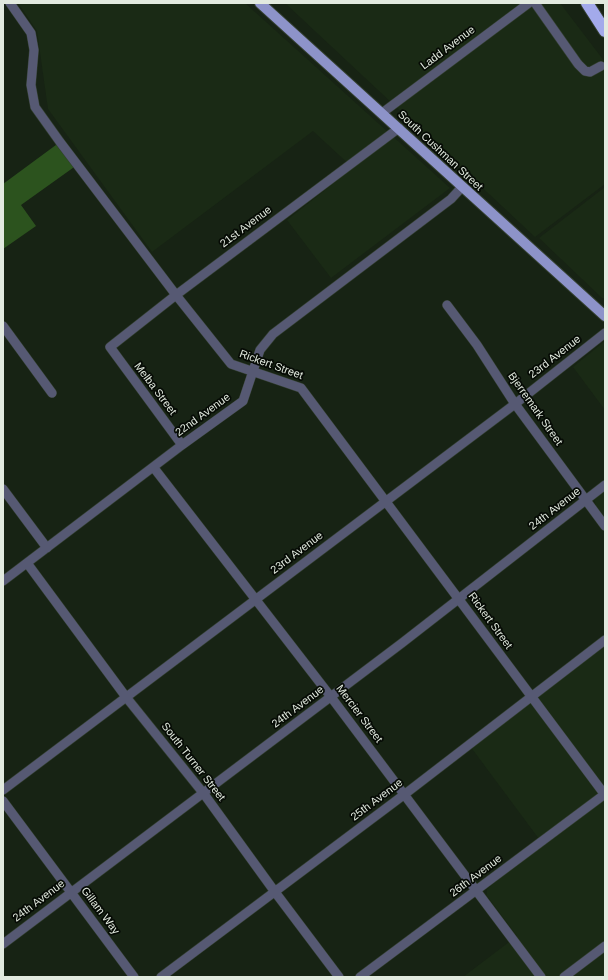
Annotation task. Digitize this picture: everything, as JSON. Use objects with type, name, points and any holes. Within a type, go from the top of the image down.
[{"type":"highway","points":[[587,3],[605,31]]},
{"type":"highway","points":[[590,3],[605,22]]},
{"type":"main road","name":"South Cushman Street","points":[[260,3],[605,316]]},
{"type":"street","points":[[3,8],[10,3]]},
{"type":"street","name":"Rickert Street","points":[[10,3],[31,33],[34,50],[31,85],[35,107],[176,295],[231,364],[302,388],[605,794]]},
{"type":"street","name":"Ladd Avenue","points":[[382,113],[529,3]]},
{"type":"street","points":[[535,3],[578,64],[585,71],[590,72],[602,66]]},
{"type":"street","name":"21st Avenue","points":[[110,347],[176,295],[399,128]]},
{"type":"street","name":"22nd Avenue","points":[[3,581],[243,400],[260,350],[273,334],[451,199],[462,187]]},
{"type":"street","name":"Bjerremark Street","points":[[447,305],[477,345],[515,404],[605,526]]},
{"type":"street","points":[[3,326],[52,393]]},
{"type":"street","name":"23rd Avenue","points":[[3,790],[515,404],[605,333]]},
{"type":"street","name":"Melba Street","points":[[110,347],[182,445]]},
{"type":"street","name":"Mercier Street","points":[[154,468],[405,794],[541,977]]},
{"type":"street","name":"24th Avenue","points":[[3,944],[204,794],[459,600],[605,485]]},
{"type":"street","points":[[3,490],[47,548]]},
{"type":"street","name":"South Turner Street","points":[[27,563],[126,697],[204,794],[339,977]]},
{"type":"street","name":"25th Avenue","points":[[161,977],[405,794],[531,695],[605,640]]},
{"type":"street","name":"26th Avenue","points":[[360,977],[605,794]]},
{"type":"street","name":"Gillam Way","points":[[3,801],[134,977]]},
{"type":"street","points":[[564,977],[605,946]]},
{"type":"shaded area","points":[[18,3],[245,3],[450,188],[331,278],[287,220],[353,168],[313,131],[152,252],[48,109],[37,31]]},
{"type":"shaded area","points":[[285,3],[560,3],[605,62],[605,184],[535,237]]},
{"type":"shaded area","points":[[605,187],[605,298],[602,298],[539,238]]},
{"type":"shaded area","points":[[605,341],[605,410],[573,367]]},
{"type":"shaded area","points":[[605,489],[605,518],[596,506],[594,499]]},
{"type":"shaded area","points":[[605,643],[605,977],[463,977],[517,936],[487,896],[487,889],[542,843],[470,746]]},
{"type":"green space","points":[[60,142],[77,165],[21,205],[36,226],[3,249],[3,184]]}]
